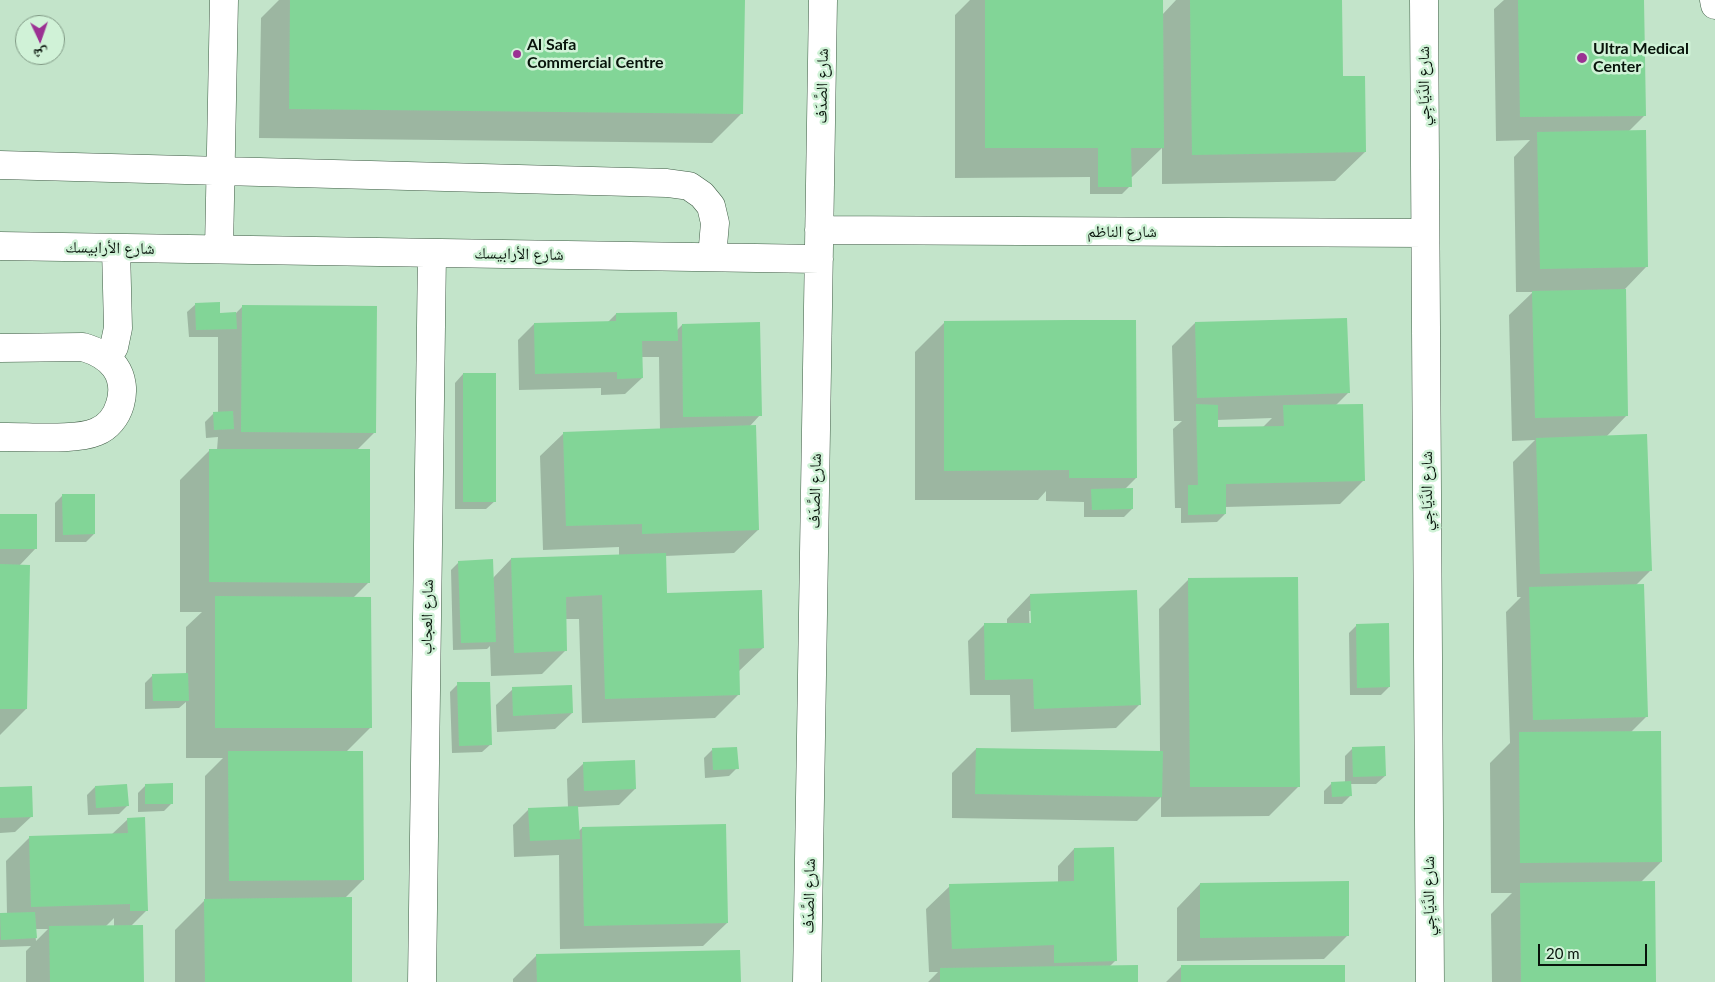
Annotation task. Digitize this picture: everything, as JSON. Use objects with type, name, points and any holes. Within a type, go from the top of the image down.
[{"type":"street","points":[[219,249],[224,0]]},
{"type":"street","name":"شارع الصَّدَف","points":[[807,982],[823,0]]},
{"type":"street","name":"شارع الدَّيَاجِي","points":[[1424,0],[1430,982]]},
{"type":"street","points":[[1714,0],[1715,5]]},
{"type":"street","points":[[0,165],[667,183],[689,186],[702,195],[711,206],[715,222],[712,257]]},
{"type":"street","name":"شارع الناظم","points":[[819,230],[1425,233]]},
{"type":"street","name":"شارع الأرابيسك","points":[[0,246],[819,259]]},
{"type":"street","points":[[107,358],[114,347],[118,328],[116,248]]},
{"type":"street","name":"شارع العجاب","points":[[422,982],[432,252]]},
{"type":"street","points":[[0,348],[83,347],[96,351],[107,358],[116,368],[121,380],[122,394],[119,409],[110,422],[98,432],[83,436],[0,437]]},
{"type":"building","name":"Al Safa Commercial Centre","points":[[290,0],[745,0],[743,114],[289,109]]},
{"type":"building","points":[[985,0],[1163,0],[1164,148],[1131,148],[1132,187],[1098,187],[1098,148],[985,148]]},
{"type":"building","points":[[1190,0],[1342,0],[1343,76],[1365,76],[1366,152],[1192,155]]},
{"type":"building","name":"Ultra Medical Center","points":[[1518,0],[1644,0],[1646,116],[1520,117]]},
{"type":"building","points":[[1646,130],[1648,267],[1540,269],[1537,132]]},
{"type":"building","points":[[1626,289],[1628,416],[1535,418],[1532,291]]},
{"type":"building","points":[[220,302],[220,313],[236,312],[237,329],[196,330],[195,303]]},
{"type":"building","points":[[242,305],[377,306],[376,433],[241,432]]},
{"type":"building","points":[[677,312],[678,341],[642,341],[643,378],[617,379],[617,372],[535,374],[534,323],[616,321],[616,313]]},
{"type":"building","points":[[1347,318],[1350,393],[1197,398],[1195,322]]},
{"type":"building","points":[[1136,320],[1137,478],[1069,478],[1069,470],[944,471],[944,321]]},
{"type":"building","points":[[760,322],[762,416],[683,417],[682,324]]},
{"type":"building","points":[[463,373],[496,373],[496,502],[463,502]]},
{"type":"building","points":[[1196,404],[1218,405],[1218,427],[1284,426],[1283,405],[1363,404],[1365,481],[1226,484],[1226,514],[1188,515],[1188,485],[1198,485]]},
{"type":"building","points":[[233,411],[234,429],[214,430],[213,412]]},
{"type":"building","points":[[756,425],[759,530],[642,534],[642,524],[566,526],[563,432]]},
{"type":"building","points":[[1647,434],[1652,571],[1540,574],[1536,438]]},
{"type":"building","points":[[209,449],[370,449],[370,583],[209,582]]},
{"type":"building","points":[[1133,488],[1133,509],[1092,510],[1091,489]]},
{"type":"building","points":[[62,494],[95,494],[95,534],[63,535]]},
{"type":"building","points":[[0,514],[37,514],[37,549],[0,549]]},
{"type":"building","points":[[666,553],[667,593],[762,590],[764,648],[739,649],[740,695],[605,699],[602,595],[566,597],[567,651],[514,653],[511,558]]},
{"type":"building","points":[[493,559],[496,642],[461,643],[458,561]]},
{"type":"building","points":[[0,564],[30,565],[27,709],[0,709]]},
{"type":"building","points":[[1298,577],[1300,787],[1190,787],[1188,578]]},
{"type":"building","points":[[1644,584],[1648,717],[1533,720],[1529,587]]},
{"type":"building","points":[[1137,590],[1141,705],[1034,709],[1033,679],[985,680],[984,623],[1031,623],[1030,594]]},
{"type":"building","points":[[215,596],[371,597],[372,728],[215,728]]},
{"type":"building","points":[[1389,623],[1390,687],[1357,688],[1356,624]]},
{"type":"building","points":[[188,673],[189,701],[153,701],[152,674]]},
{"type":"building","points":[[457,682],[490,682],[492,745],[459,746]]},
{"type":"building","points":[[572,685],[573,713],[513,716],[512,687]]},
{"type":"building","points":[[1661,731],[1662,862],[1520,863],[1519,732]]},
{"type":"building","points":[[1385,746],[1386,776],[1353,777],[1352,747]]},
{"type":"building","points":[[737,747],[739,769],[713,770],[712,748]]},
{"type":"building","points":[[976,748],[1163,751],[1162,797],[975,794]]},
{"type":"building","points":[[228,751],[363,751],[364,880],[229,881]]},
{"type":"building","points":[[635,760],[636,789],[584,791],[583,762]]},
{"type":"building","points":[[1351,781],[1352,796],[1332,797],[1331,782]]},
{"type":"building","points":[[173,783],[173,804],[145,804],[145,784]]},
{"type":"building","points":[[127,784],[129,806],[96,808],[95,786]]},
{"type":"building","points":[[32,786],[33,817],[0,818],[0,787]]},
{"type":"building","points":[[578,806],[580,839],[530,841],[528,808]]},
{"type":"building","points":[[145,817],[148,911],[130,911],[130,904],[31,907],[29,836],[128,833],[127,818]]},
{"type":"building","points":[[726,824],[728,923],[584,926],[582,827]]},
{"type":"building","points":[[1114,847],[1117,961],[1054,963],[1054,945],[952,949],[949,884],[1074,881],[1074,848]]},
{"type":"building","points":[[1349,881],[1349,936],[1200,938],[1200,883]]},
{"type":"building","points":[[1655,881],[1656,982],[1521,982],[1520,883]]},
{"type":"building","points":[[352,897],[352,982],[205,982],[204,899]]},
{"type":"building","points":[[35,912],[37,938],[1,940],[0,913]]},
{"type":"building","points":[[143,925],[144,982],[50,982],[49,926]]},
{"type":"building","points":[[740,950],[741,982],[537,982],[536,954]]},
{"type":"building","points":[[1138,965],[1138,982],[940,982],[940,968]]},
{"type":"building","points":[[1181,965],[1345,965],[1345,982],[1181,982]]},
{"type":"place","name":"Al Safa Commercial Centre","points":[[517,54]]},
{"type":"place","name":"Ultra Medical Center","points":[[1582,58]]}]
